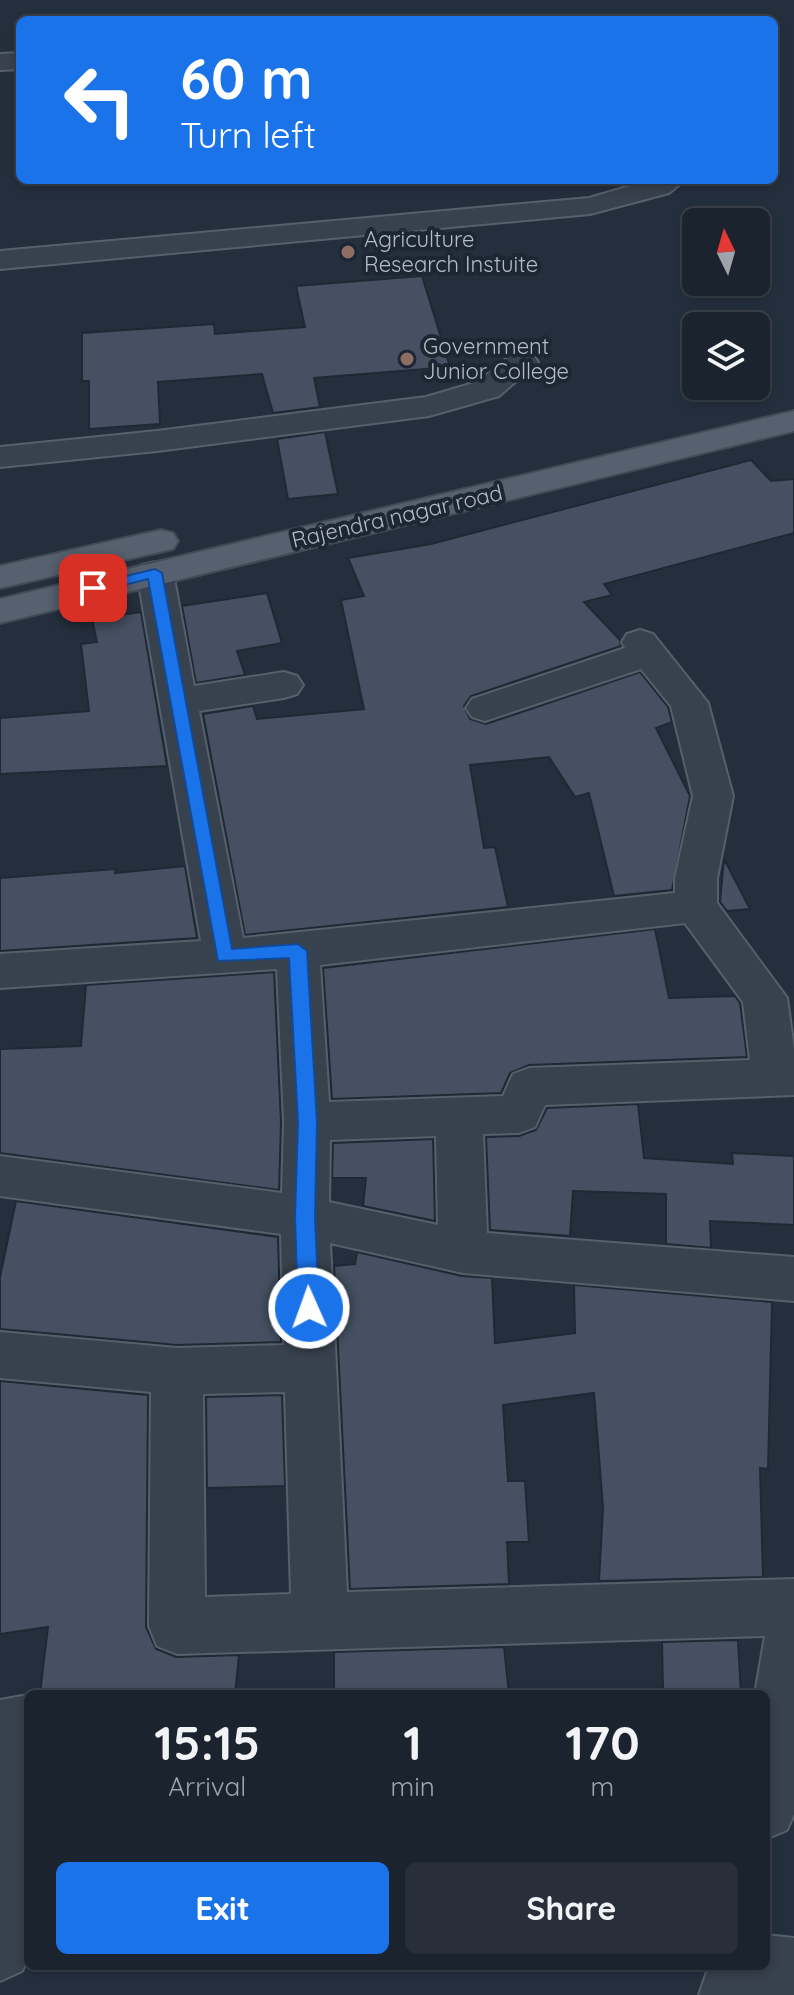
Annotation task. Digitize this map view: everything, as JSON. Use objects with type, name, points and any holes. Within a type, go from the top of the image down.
[{"type":"main road","name":"Rajendra nagar road","points":[[0,577],[794,396]]},
{"type":"main road","name":"Rajendra nagar road","points":[[0,611],[794,421]]},
{"type":"street","points":[[0,260],[590,206],[664,184]]},
{"type":"street","points":[[0,457],[157,441],[429,406],[488,389],[522,362]]},
{"type":"street","points":[[155,573],[225,956]]},
{"type":"street","points":[[307,1122],[519,1114],[529,1087],[784,1077],[765,998],[696,906],[696,878],[713,796],[689,703],[644,648],[485,708]]},
{"type":"street","points":[[178,701],[284,685]]},
{"type":"street","points":[[0,971],[298,951],[696,906]]},
{"type":"street","points":[[298,951],[307,1122],[305,1217],[320,1623]]},
{"type":"street","points":[[459,1117],[463,1252]]},
{"type":"street","points":[[0,1176],[305,1217],[463,1252],[794,1279]]},
{"type":"street","points":[[0,1355],[177,1371],[311,1368]]},
{"type":"street","points":[[177,1371],[177,1626],[794,1607]]},
{"type":"street","points":[[770,1783],[794,1630]]},
{"type":"street","points":[[0,1729],[22,1725],[0,1949]]},
{"type":"street","points":[[770,1967],[794,1970]]},
{"type":"street","points":[[731,1995],[740,1970]]},
{"type":"building","points":[[422,276],[450,367],[314,378],[320,407],[273,413],[262,374],[158,382],[160,424],[89,429],[89,381],[82,381],[82,333],[214,324],[215,334],[305,327],[296,286]]},
{"type":"building","points":[[325,432],[338,494],[288,499],[277,439]]},
{"type":"building","points":[[751,460],[771,481],[794,479],[794,533],[604,584],[612,595],[584,602],[620,640],[621,646],[471,696],[464,706],[470,719],[486,724],[640,672],[668,707],[672,722],[656,728],[690,796],[672,890],[614,896],[589,793],[575,797],[549,757],[470,765],[484,848],[495,847],[508,907],[245,935],[203,714],[253,706],[257,719],[364,709],[341,600],[364,596],[348,558],[431,544]]},
{"type":"building","points":[[267,593],[282,643],[237,651],[245,675],[196,683],[182,606]]},
{"type":"building","points":[[141,612],[167,766],[0,774],[0,718],[89,711],[81,644],[97,642],[92,619]]},
{"type":"building","points":[[724,859],[750,909],[727,911],[720,902]]},
{"type":"building","points":[[185,866],[197,938],[0,951],[0,878],[116,869],[115,873]]},
{"type":"building","points":[[655,929],[669,998],[735,996],[740,1003],[747,1057],[529,1065],[510,1073],[501,1093],[332,1099],[323,968]]},
{"type":"building","points":[[274,972],[281,1122],[279,1190],[0,1153],[0,1049],[81,1046],[86,985]]},
{"type":"building","points":[[638,1104],[644,1158],[733,1164],[732,1153],[794,1156],[794,1225],[710,1221],[711,1248],[666,1244],[666,1194],[573,1191],[570,1236],[490,1230],[486,1137],[519,1136],[536,1130],[547,1108]]},
{"type":"building","points":[[433,1139],[435,1221],[363,1206],[366,1178],[332,1178],[333,1143]]},
{"type":"building","points":[[16,1201],[278,1237],[281,1342],[177,1345],[0,1329],[0,1277]]},
{"type":"building","points":[[357,1252],[462,1276],[492,1278],[495,1343],[575,1333],[574,1285],[772,1302],[768,1469],[760,1468],[763,1577],[599,1581],[603,1508],[594,1393],[503,1405],[508,1481],[525,1481],[529,1542],[507,1542],[509,1584],[350,1589],[334,1266],[355,1264]]},
{"type":"building","points":[[0,1381],[148,1395],[146,1627],[156,1649],[176,1657],[239,1655],[235,1690],[40,1690],[48,1627],[0,1634]]},
{"type":"building","points":[[282,1395],[285,1486],[207,1488],[206,1397]]},
{"type":"building","points":[[738,1640],[741,1690],[663,1689],[662,1642]]},
{"type":"building","points":[[504,1647],[509,1690],[334,1690],[334,1652]]},
{"type":"place","name":"Agriculture Research Instuite","points":[[348,252]]},
{"type":"place","name":"Government Junior College","points":[[407,359]]},
{"type":"route","points":[[93,588],[155,573],[225,956],[298,951],[307,1122],[305,1217],[309,1308]]}]
